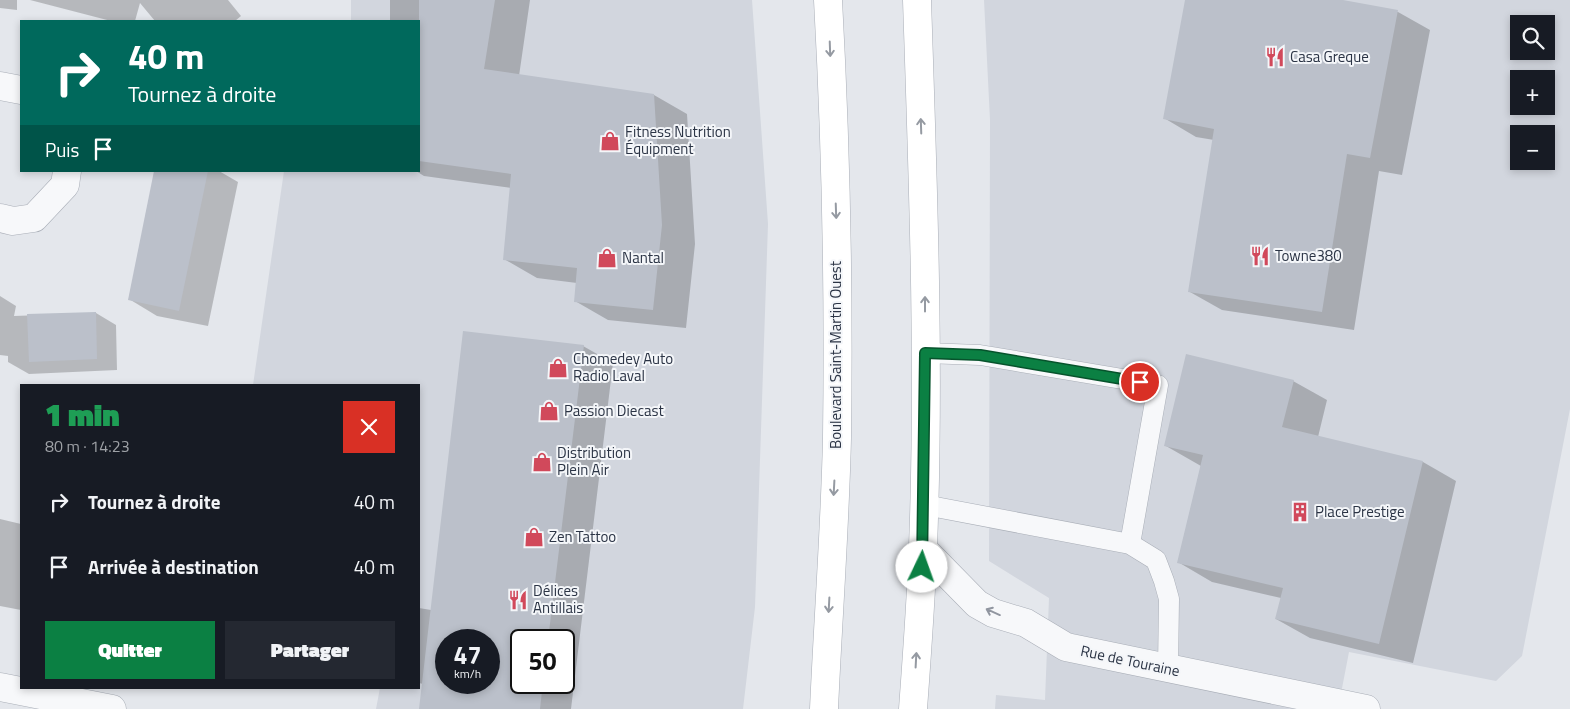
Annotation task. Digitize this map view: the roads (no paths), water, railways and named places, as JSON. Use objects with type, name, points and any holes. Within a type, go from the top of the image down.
[{"type":"main road","name":"Boulevard Saint-Martin Ouest","points":[[824,709],[837,439],[836,222],[828,0]]},
{"type":"main road","points":[[914,709],[924,549],[925,353],[924,232],[917,0]]},
{"type":"street","points":[[0,86],[20,90]]},
{"type":"street","points":[[0,218],[13,221],[34,218],[65,185],[67,172]]},
{"type":"street","name":"Rue de Touraine","points":[[924,549],[977,604],[993,613],[1026,623],[1066,647],[1366,709]]},
{"type":"street","points":[[0,687],[112,709]]},
{"type":"lane","points":[[925,353],[980,355],[1158,385],[1130,544]]},
{"type":"lane","points":[[924,505],[1130,544],[1156,560],[1169,599],[1168,669]]},
{"type":"place","name":"Casa Greque","points":[[1275,57]]},
{"type":"place","name":"Fitness Nutrition Équipment","points":[[610,141]]},
{"type":"place","name":"Towne380","points":[[1260,256]]},
{"type":"place","name":"Nantal","points":[[607,258]]},
{"type":"place","name":"Chomedey Auto Radio Laval","points":[[558,368]]},
{"type":"place","name":"Passion Diecast","points":[[549,411]]},
{"type":"place","name":"Distribution Plein Air","points":[[542,462]]},
{"type":"place","name":"Place Prestige","points":[[1300,512]]},
{"type":"place","name":"Zen Tattoo","points":[[534,537]]},
{"type":"place","name":"Délices Antillais","points":[[518,600]]}]
